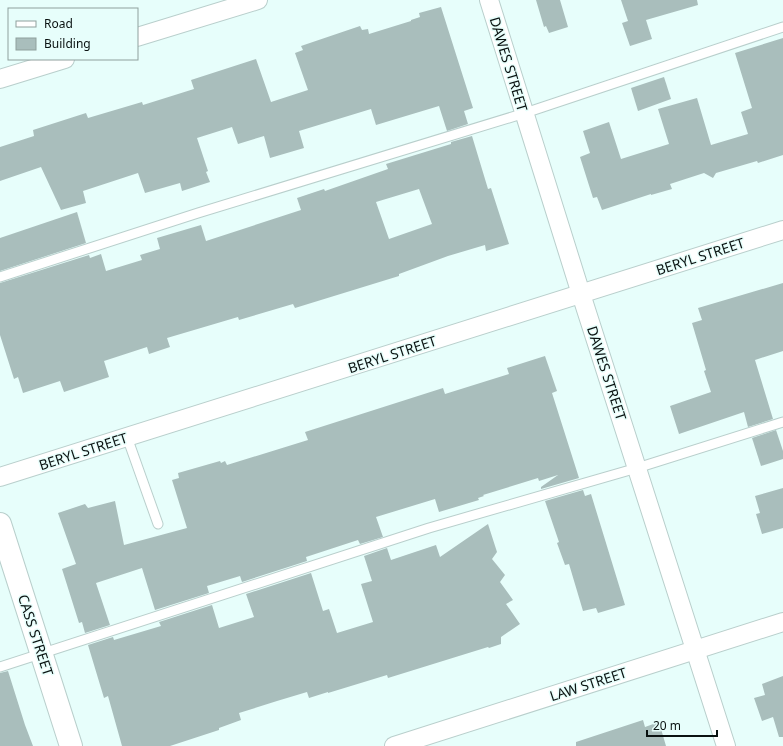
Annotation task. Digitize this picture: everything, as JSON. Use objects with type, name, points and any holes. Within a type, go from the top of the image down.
[{"type":"street","points":[[138,37],[258,0]]},
{"type":"street","name":"DAWES STREET","points":[[489,0],[581,294],[726,746]]},
{"type":"street","points":[[0,79],[62,60]]},
{"type":"street","name":"BERYL STREET","points":[[0,477],[783,230]]},
{"type":"street","name":"CASS STREET","points":[[0,524],[71,746]]},
{"type":"street","name":"LAW STREET","points":[[394,746],[783,622]]},
{"type":"lane","points":[[0,277],[191,215],[525,113],[783,27]]},
{"type":"lane","points":[[0,667],[429,528],[637,468],[783,422]]},
{"type":"lane","points":[[128,437],[158,524]]},
{"type":"building","points":[[536,0],[560,0],[568,27],[549,33],[546,26],[544,27]]},
{"type":"building","points":[[621,0],[697,0],[698,5],[646,20],[652,39],[630,46],[622,23],[628,21]]},
{"type":"building","points":[[441,7],[473,108],[464,111],[468,124],[447,131],[439,106],[376,125],[371,109],[299,131],[304,148],[270,158],[264,136],[238,144],[232,127],[197,138],[210,182],[182,191],[180,183],[145,193],[138,173],[83,191],[86,203],[61,210],[41,167],[0,181],[0,147],[34,136],[33,130],[86,113],[88,118],[142,102],[143,105],[194,89],[191,80],[256,59],[271,102],[308,90],[295,53],[303,50],[301,46],[360,26],[362,30],[368,29],[369,34],[411,21],[420,17],[419,13]]},
{"type":"building","points":[[783,38],[783,155],[758,163],[757,161],[716,173],[713,178],[704,173],[670,184],[672,189],[651,194],[602,210],[597,197],[593,198],[580,157],[590,153],[583,131],[609,122],[621,159],[669,144],[658,109],[697,98],[711,145],[748,134],[741,112],[752,108],[735,53]]},
{"type":"building","points":[[664,77],[671,99],[638,111],[631,88]]},
{"type":"building","points":[[472,136],[488,189],[491,188],[509,244],[486,251],[485,245],[448,256],[399,274],[399,276],[295,308],[293,304],[239,320],[238,317],[167,338],[170,347],[149,354],[147,347],[104,361],[109,377],[64,392],[60,381],[23,393],[18,377],[14,379],[0,335],[0,283],[89,255],[90,258],[101,254],[106,271],[142,260],[140,255],[160,249],[157,238],[201,225],[206,241],[301,210],[297,198],[324,189],[325,191],[388,169],[386,164],[451,144],[451,142]],"holes":[[[419,189],[432,224],[389,239],[376,202]]]},
{"type":"building","points":[[77,212],[86,243],[0,271],[0,238]]},
{"type":"building","points":[[783,283],[783,351],[755,360],[773,419],[748,427],[744,412],[679,434],[670,406],[711,392],[692,323],[702,320],[698,308]]},
{"type":"building","points":[[545,356],[557,391],[552,393],[579,478],[541,489],[541,487],[558,475],[539,481],[538,478],[483,495],[484,496],[478,498],[479,500],[439,512],[435,499],[376,517],[383,537],[360,544],[358,540],[306,557],[307,561],[242,582],[240,576],[207,586],[209,593],[155,610],[142,568],[96,583],[110,625],[85,633],[82,622],[79,623],[62,569],[76,564],[58,513],[85,504],[88,508],[115,501],[124,545],[187,528],[172,480],[179,478],[178,473],[220,461],[221,463],[225,461],[227,465],[308,440],[305,432],[443,388],[445,394],[509,374],[507,368]]},
{"type":"building","points":[[776,430],[783,451],[783,459],[761,466],[752,438]]},
{"type":"building","points":[[783,488],[783,528],[762,534],[756,514],[760,513],[755,496]]},
{"type":"building","points":[[583,490],[585,496],[591,494],[625,605],[598,613],[596,608],[583,611],[569,564],[565,565],[557,543],[559,542],[545,501]]},
{"type":"building","points":[[488,524],[497,552],[492,559],[505,575],[500,582],[513,600],[506,604],[520,624],[501,637],[501,644],[388,678],[387,675],[309,698],[307,692],[277,701],[239,713],[241,720],[219,728],[219,730],[170,746],[122,746],[108,696],[104,698],[88,645],[113,637],[114,640],[161,626],[159,622],[212,605],[219,628],[254,617],[246,594],[311,573],[323,611],[329,609],[337,633],[373,622],[361,584],[372,581],[364,556],[387,548],[391,560],[436,545],[440,557]]},
{"type":"building","points":[[8,671],[33,746],[0,746],[0,673]]},
{"type":"building","points":[[783,676],[783,737],[779,737],[773,717],[762,721],[754,698],[765,695],[762,684]]},
{"type":"building","points":[[643,720],[645,727],[659,722],[666,746],[576,746],[576,742]]}]
